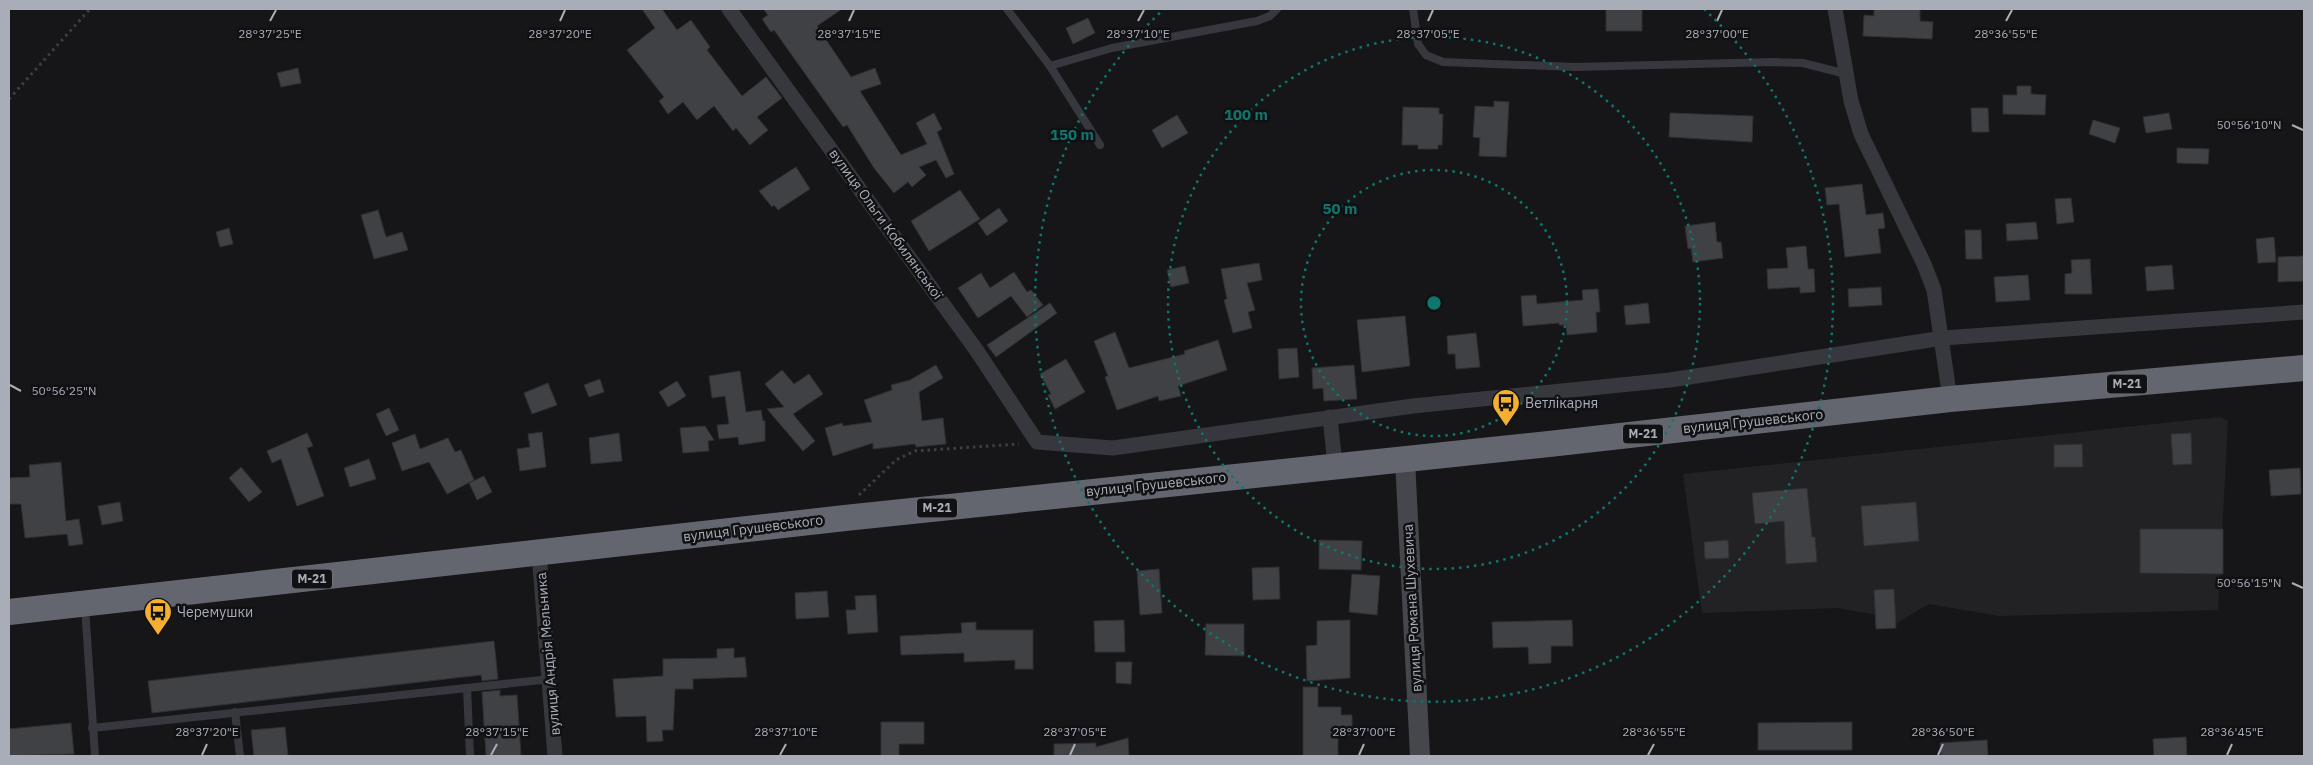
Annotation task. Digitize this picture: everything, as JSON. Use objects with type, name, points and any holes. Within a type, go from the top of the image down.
[{"type":"highway","name":"вулиця Грушевського","points":[[9,612],[845,518],[1335,465],[1405,460],[1950,399],[2304,368]]},
{"type":"street","name":"вулиця Ольги Кобилянської","points":[[729,9],[971,343],[1037,442]]},
{"type":"street","points":[[1835,9],[1850,102],[1861,134],[1924,264],[1934,290],[1937,320],[1943,338],[1950,399]]},
{"type":"street","points":[[1037,442],[1112,448],[1413,406],[1670,380],[1943,338],[2304,312]]},
{"type":"street","points":[[1330,417],[1335,465]]},
{"type":"street","name":"вулиця Романа Шухевича","points":[[1405,460],[1420,756]]},
{"type":"street","name":"вулиця Андрія Мельника","points":[[539,553],[551,679],[555,756]]},
{"type":"lane","points":[[1007,9],[1050,66],[1100,146]]},
{"type":"lane","points":[[1050,66],[1112,48],[1257,21],[1270,16],[1277,9]]},
{"type":"lane","points":[[1413,9],[1418,44],[1426,55],[1442,62],[1575,67],[1774,62],[1803,63],[1846,74]]},
{"type":"lane","points":[[84,605],[95,756]]},
{"type":"lane","points":[[92,728],[551,679]]},
{"type":"lane","points":[[467,688],[470,756]]},
{"type":"lane","points":[[235,712],[240,756]]},
{"type":"path","points":[[9,98],[90,9]]},
{"type":"path","points":[[845,518],[858,497],[896,460],[916,451],[1037,442]]},
{"type":"shaded area","points":[[2220,417],[2228,421],[2218,610],[1999,616],[1929,604],[1890,627],[1877,615],[1838,608],[1702,613],[1683,474]]},
{"type":"building","points":[[642,9],[662,9],[677,30],[691,20],[710,47],[707,50],[742,96],[766,77],[782,98],[757,117],[768,130],[750,145],[736,128],[733,131],[714,106],[697,120],[683,102],[668,114],[659,101],[664,97],[627,50],[655,28]]},
{"type":"building","points":[[763,9],[842,9],[817,26],[851,77],[875,68],[881,84],[860,91],[901,155],[927,144],[916,123],[934,113],[942,129],[937,132],[954,174],[946,178],[936,160],[919,167],[926,175],[912,187],[908,182],[894,193],[874,168],[847,125],[843,127],[774,30],[771,32],[762,19],[768,15]]},
{"type":"building","points":[[1606,9],[1642,9],[1642,31],[1606,31]]},
{"type":"building","points":[[1874,9],[1920,9],[1920,21],[1933,22],[1932,39],[1863,36],[1864,15],[1874,16]]},
{"type":"building","points":[[1088,18],[1095,33],[1073,44],[1066,28]]},
{"type":"building","points":[[298,68],[301,83],[281,87],[277,73]]},
{"type":"building","points":[[2017,86],[2031,86],[2031,94],[2046,95],[2045,115],[2003,114],[2003,95],[2017,95]]},
{"type":"building","points":[[1494,101],[1509,102],[1506,157],[1479,156],[1480,138],[1473,137],[1475,106],[1494,107]]},
{"type":"building","points":[[1403,107],[1439,108],[1439,114],[1443,114],[1442,145],[1438,145],[1438,149],[1418,149],[1418,145],[1402,145]]},
{"type":"building","points":[[1971,108],[1988,108],[1989,132],[1972,132]]},
{"type":"building","points":[[1670,113],[1753,116],[1752,142],[1669,137]]},
{"type":"building","points":[[2169,113],[2172,129],[2146,133],[2143,117]]},
{"type":"building","points":[[1177,115],[1188,133],[1162,148],[1152,130]]},
{"type":"building","points":[[2093,120],[2120,128],[2115,143],[2089,134]]},
{"type":"building","points":[[2177,148],[2209,149],[2208,164],[2177,163]]},
{"type":"building","points":[[796,167],[810,189],[778,210],[774,205],[772,207],[759,191]]},
{"type":"building","points":[[1862,184],[1866,215],[1883,213],[1885,228],[1878,229],[1881,253],[1845,257],[1839,204],[1827,205],[1825,188]]},
{"type":"building","points":[[960,190],[980,219],[929,251],[911,221]]},
{"type":"building","points":[[2071,198],[2074,222],[2057,224],[2055,199]]},
{"type":"building","points":[[999,208],[1008,221],[987,236],[978,223]]},
{"type":"building","points":[[378,210],[386,237],[402,232],[408,250],[374,259],[361,215]]},
{"type":"building","points":[[1715,222],[1717,242],[1721,242],[1723,258],[1693,262],[1691,248],[1688,249],[1685,226]]},
{"type":"building","points":[[2036,222],[2038,239],[2007,241],[2006,224]]},
{"type":"building","points":[[229,228],[233,244],[220,247],[216,232]]},
{"type":"building","points":[[1965,230],[1981,230],[1982,259],[1966,259]]},
{"type":"building","points":[[2274,237],[2276,262],[2258,263],[2256,239]]},
{"type":"building","points":[[1806,246],[1808,269],[1814,269],[1815,292],[1800,293],[1800,287],[1768,289],[1767,269],[1788,268],[1786,248]]},
{"type":"building","points":[[2304,256],[2304,281],[2278,282],[2278,257]]},
{"type":"building","points":[[2090,259],[2092,294],[2065,294],[2065,274],[2072,273],[2071,260]]},
{"type":"building","points":[[1259,263],[1262,280],[1247,283],[1255,310],[1248,312],[1252,328],[1233,333],[1224,300],[1227,299],[1221,269]]},
{"type":"building","points":[[2172,265],[2174,289],[2147,291],[2145,267]]},
{"type":"building","points":[[1185,266],[1189,283],[1171,287],[1167,270]]},
{"type":"building","points":[[1014,272],[1027,292],[1031,290],[1043,305],[1027,317],[1011,296],[978,318],[958,288],[981,273],[990,288]]},
{"type":"building","points":[[2028,275],[2030,300],[1996,302],[1994,277]]},
{"type":"building","points":[[1881,287],[1882,305],[1849,307],[1848,289]]},
{"type":"building","points":[[1598,289],[1600,312],[1596,312],[1597,332],[1567,335],[1566,325],[1559,325],[1559,323],[1523,326],[1521,296],[1536,295],[1537,304],[1583,300],[1582,290]]},
{"type":"building","points":[[1050,303],[1057,313],[996,357],[987,345]]},
{"type":"building","points":[[1648,303],[1650,323],[1626,325],[1624,306]]},
{"type":"building","points":[[1405,316],[1410,366],[1362,372],[1357,320]]},
{"type":"building","points":[[1115,332],[1129,368],[1185,354],[1184,351],[1218,340],[1227,370],[1178,386],[1181,396],[1159,401],[1158,396],[1117,410],[1105,377],[1108,376],[1094,341]]},
{"type":"building","points":[[1476,333],[1480,367],[1456,369],[1455,354],[1448,354],[1447,336]]},
{"type":"building","points":[[1297,348],[1299,377],[1279,379],[1278,349]]},
{"type":"building","points":[[1066,359],[1085,392],[1055,409],[1048,395],[1051,394],[1040,374]]},
{"type":"building","points":[[936,365],[943,378],[919,392],[922,421],[943,418],[946,444],[916,447],[915,444],[873,449],[873,443],[833,456],[825,428],[842,423],[843,426],[872,422],[864,400],[892,390],[891,385],[910,380]]},
{"type":"building","points":[[1354,365],[1357,399],[1324,401],[1323,388],[1313,389],[1312,368]]},
{"type":"building","points":[[782,370],[794,384],[809,374],[823,394],[793,414],[815,441],[803,451],[767,409],[784,407],[765,384]]},
{"type":"building","points":[[740,371],[746,412],[761,410],[763,421],[765,421],[765,441],[739,445],[738,437],[719,439],[717,425],[729,424],[725,396],[712,398],[709,376]]},
{"type":"building","points":[[600,379],[604,392],[589,397],[584,385]]},
{"type":"building","points":[[677,381],[686,396],[668,407],[659,392]]},
{"type":"building","points":[[548,383],[557,405],[532,414],[524,393]]},
{"type":"building","points":[[389,408],[399,430],[386,436],[376,414]]},
{"type":"building","points":[[705,426],[714,440],[708,441],[709,451],[683,453],[680,428]]},
{"type":"building","points":[[542,432],[546,467],[520,471],[517,449],[530,447],[528,434]]},
{"type":"building","points":[[307,433],[313,446],[307,448],[324,496],[297,506],[281,459],[272,463],[267,451]]},
{"type":"building","points":[[619,433],[622,461],[591,464],[589,438]]},
{"type":"building","points":[[2191,433],[2192,464],[2173,465],[2171,434]]},
{"type":"building","points":[[415,434],[420,449],[448,438],[455,452],[461,450],[474,480],[447,494],[429,462],[402,471],[392,443]]},
{"type":"building","points":[[2082,444],[2083,467],[2054,467],[2054,445]]},
{"type":"building","points":[[369,459],[376,479],[350,487],[344,468]]},
{"type":"building","points":[[61,462],[66,521],[79,519],[83,544],[69,546],[67,534],[25,538],[21,504],[9,504],[9,478],[30,477],[29,465]]},
{"type":"building","points":[[241,467],[262,492],[249,502],[229,478]]},
{"type":"building","points":[[2300,468],[2301,494],[2271,496],[2269,470]]},
{"type":"building","points":[[484,476],[492,492],[477,500],[469,483]]},
{"type":"building","points":[[1807,488],[1812,537],[1815,537],[1817,562],[1786,564],[1784,521],[1755,524],[1752,493]]},
{"type":"building","points":[[120,502],[123,521],[102,525],[98,506]]},
{"type":"building","points":[[1916,502],[1919,541],[1864,546],[1861,506]]},
{"type":"building","points":[[2140,529],[2223,529],[2223,574],[2140,573]]},
{"type":"building","points":[[1319,540],[1362,541],[1361,570],[1319,569]]},
{"type":"building","points":[[1728,540],[1729,558],[1705,559],[1704,542]]},
{"type":"building","points":[[1279,567],[1280,599],[1253,600],[1252,568]]},
{"type":"building","points":[[1159,569],[1162,613],[1140,615],[1137,571]]},
{"type":"building","points":[[1352,574],[1380,576],[1377,615],[1349,612]]},
{"type":"building","points":[[1894,589],[1896,628],[1876,629],[1874,590]]},
{"type":"building","points":[[827,591],[829,617],[796,619],[795,593]]},
{"type":"building","points":[[876,595],[878,632],[848,634],[846,610],[856,610],[855,596]]},
{"type":"building","points":[[1124,620],[1125,652],[1095,652],[1094,621]]},
{"type":"building","points":[[1350,620],[1350,678],[1307,681],[1306,646],[1317,645],[1317,621]]},
{"type":"building","points":[[1572,620],[1573,646],[1551,646],[1551,663],[1529,664],[1528,647],[1493,648],[1492,622]]},
{"type":"building","points":[[976,622],[976,630],[1033,630],[1033,669],[1015,669],[1015,660],[964,662],[964,653],[901,655],[900,636],[962,633],[961,623]]},
{"type":"building","points":[[1206,624],[1244,624],[1244,656],[1205,655]]},
{"type":"building","points":[[494,641],[498,679],[482,681],[481,675],[152,713],[148,681]]},
{"type":"building","points":[[734,648],[734,658],[745,657],[747,677],[693,679],[693,689],[675,689],[673,730],[662,730],[663,741],[647,742],[646,716],[616,717],[613,679],[663,676],[663,659],[717,658],[717,649]]},
{"type":"building","points":[[1116,662],[1132,662],[1131,684],[1116,683]]},
{"type":"building","points":[[1303,687],[1318,687],[1318,707],[1341,707],[1341,715],[1352,715],[1352,735],[1338,735],[1338,756],[1303,756]]},
{"type":"building","points":[[500,690],[500,696],[517,695],[521,756],[486,756],[482,692]]},
{"type":"building","points":[[881,722],[924,722],[924,744],[899,744],[899,756],[881,756]]},
{"type":"building","points":[[1852,722],[1852,750],[1758,750],[1758,723]]},
{"type":"building","points":[[71,723],[74,754],[9,756],[9,729]]},
{"type":"building","points":[[285,727],[288,756],[254,756],[251,730]]},
{"type":"building","points":[[2186,737],[2187,756],[2154,756],[2153,739]]},
{"type":"building","points":[[1128,738],[1129,756],[1054,756],[1054,744],[1096,743],[1096,747]]},
{"type":"building","points":[[1987,740],[1988,756],[1941,756],[1940,743]]},
{"type":"place","name":"Ветлікарня","points":[[1506,427]]},
{"type":"place","name":"Черемушки","points":[[158,636]]}]
